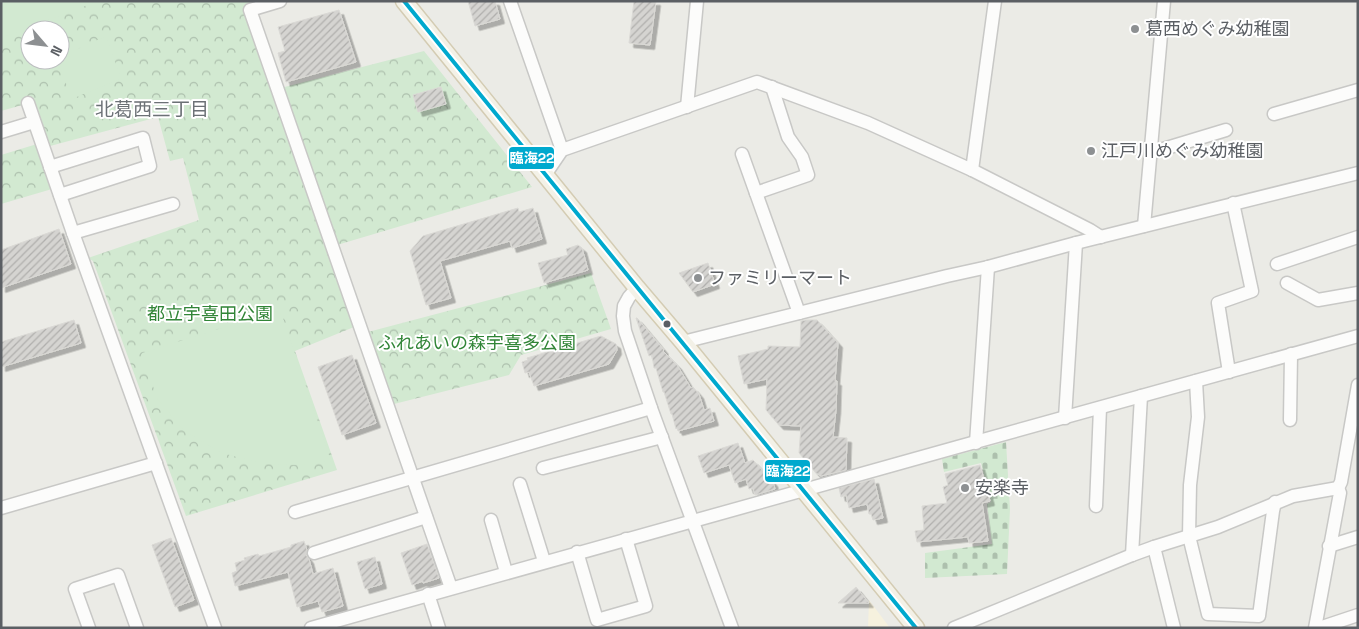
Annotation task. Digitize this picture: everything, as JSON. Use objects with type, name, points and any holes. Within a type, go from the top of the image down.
[{"type":"main road","points":[[404,1],[916,628]]},
{"type":"street","points":[[280,1],[250,10],[451,588]]},
{"type":"street","points":[[510,1],[562,150]]},
{"type":"street","points":[[687,106],[697,1]]},
{"type":"street","points":[[972,170],[995,1]]},
{"type":"street","points":[[1144,226],[1164,1]]},
{"type":"street","points":[[545,175],[562,150],[758,82],[868,123],[972,170],[1101,237]]},
{"type":"street","points":[[756,193],[808,175],[802,157],[788,137],[772,87]]},
{"type":"street","points":[[1274,114],[1358,90]]},
{"type":"street","points":[[28,103],[73,234],[215,628]]},
{"type":"street","points":[[1,132],[34,122]]},
{"type":"street","points":[[1150,153],[1226,130]]},
{"type":"street","points":[[50,167],[143,138],[150,166],[60,195]]},
{"type":"street","points":[[742,154],[799,313]]},
{"type":"street","points":[[683,342],[1358,173]]},
{"type":"street","points":[[1229,372],[1218,302],[1252,291],[1233,203]]},
{"type":"street","points":[[73,234],[173,204]]},
{"type":"street","points":[[1277,264],[1358,237]]},
{"type":"street","points":[[1065,418],[1076,243]]},
{"type":"street","points":[[976,442],[988,267]]},
{"type":"street","points":[[1287,283],[1318,300],[1358,293]]},
{"type":"street","points":[[637,288],[624,306],[625,332],[732,628]]},
{"type":"street","points":[[311,628],[544,561],[1358,336]]},
{"type":"street","points":[[1290,420],[1291,354]]},
{"type":"street","points":[[1196,381],[1198,416],[1190,486],[1189,536],[1208,614],[1258,616],[1275,502]]},
{"type":"street","points":[[1315,628],[1340,493],[1338,488],[1353,438],[1358,385]]},
{"type":"street","points":[[1132,556],[1141,396]]},
{"type":"street","points":[[295,512],[652,408]]},
{"type":"street","points":[[1096,506],[1100,408]]},
{"type":"street","points":[[543,468],[662,437]]},
{"type":"street","points":[[1,508],[156,464]]},
{"type":"street","points":[[520,484],[544,561]]},
{"type":"street","points":[[954,628],[1154,547],[1218,528],[1275,502],[1293,496],[1338,488]]},
{"type":"street","points":[[314,553],[426,516]]},
{"type":"street","points":[[491,520],[506,572]]},
{"type":"street","points":[[1329,546],[1358,537]]},
{"type":"street","points":[[577,552],[596,620],[646,606],[626,539]]},
{"type":"street","points":[[1154,547],[1174,628]]},
{"type":"street","points":[[89,628],[75,589],[118,575],[137,628]]},
{"type":"street","points":[[428,594],[439,628]]},
{"type":"street","points":[[1319,628],[1358,615]]},
{"type":"shaded area","points":[[869,600],[890,628],[868,628]]},
{"type":"green space","name":"都立宇喜田公園","points":[[1,1],[270,1],[246,8],[273,90],[424,51],[532,187],[327,248],[354,327],[295,351],[337,470],[186,516],[93,261],[88,258],[199,220],[183,158],[170,161],[158,117],[39,149],[52,189],[1,204],[1,155],[37,144],[33,102],[1,111]]},
{"type":"green space","points":[[1,1],[98,1],[48,20],[20,20],[20,31],[1,38]]},
{"type":"green space","points":[[106,36],[121,78],[72,99],[61,70],[70,70],[70,52]]},
{"type":"green space","name":"ふれあいの森宇喜多公園","points":[[591,273],[611,329],[521,355],[509,375],[394,404],[368,332]]},
{"type":"green space","points":[[276,311],[282,315],[331,461],[301,465],[264,464],[222,453],[183,430],[157,398],[142,353]]},
{"type":"green space","points":[[1006,442],[1010,509],[1007,574],[925,578],[925,553],[992,544],[987,504],[991,502],[981,463],[944,472],[942,459]]},
{"type":"building","points":[[468,1],[495,1],[500,19],[475,26]]},
{"type":"building","points":[[634,1],[656,1],[650,45],[629,43]]},
{"type":"building","points":[[339,10],[356,62],[286,82],[278,53],[285,51],[278,27]]},
{"type":"building","points":[[441,87],[446,104],[418,112],[413,95]]},
{"type":"building","points":[[518,208],[519,212],[533,208],[542,239],[512,248],[510,241],[440,261],[451,298],[426,305],[410,251],[423,236]]},
{"type":"building","points":[[59,229],[71,264],[1,288],[1,250]]},
{"type":"building","points":[[578,245],[582,248],[588,270],[544,283],[538,263],[568,255],[566,249]]},
{"type":"building","name":"ファミリーマート","points":[[708,263],[715,284],[693,292],[679,273]]},
{"type":"building","points":[[636,318],[677,365],[691,388],[693,387],[699,394],[704,410],[710,408],[714,421],[678,431],[676,429],[656,368],[654,368],[652,355],[649,356]]},
{"type":"building","points":[[74,320],[81,343],[1,367],[1,342]]},
{"type":"building","points":[[817,320],[838,343],[835,381],[837,381],[836,410],[833,437],[847,438],[846,470],[821,476],[816,473],[799,453],[801,426],[779,425],[766,410],[767,379],[744,384],[738,356],[768,349],[768,346],[800,347],[801,321]]},
{"type":"building","points":[[601,336],[616,344],[617,350],[609,364],[534,386],[529,372],[525,373],[522,362],[528,360],[527,358]]},
{"type":"building","points":[[352,355],[376,423],[342,435],[318,367]]},
{"type":"building","points":[[738,443],[745,463],[753,460],[773,482],[775,489],[755,495],[753,488],[749,489],[746,479],[735,483],[729,465],[704,473],[698,456]]},
{"type":"building","points":[[980,465],[990,501],[982,503],[988,541],[969,543],[968,537],[917,542],[915,531],[924,530],[922,506],[947,503],[943,487],[948,485],[945,474]]},
{"type":"building","points":[[874,479],[883,518],[873,520],[871,514],[869,514],[867,504],[849,508],[846,495],[841,497],[839,488]]},
{"type":"building","points":[[171,538],[194,600],[175,607],[152,545]]},
{"type":"building","points":[[304,541],[307,550],[306,555],[313,574],[333,568],[343,606],[322,612],[318,601],[297,607],[288,572],[235,586],[232,573],[237,571],[235,563],[245,560],[244,558],[291,547],[291,545]]},
{"type":"building","points":[[427,544],[439,578],[412,585],[401,553]]},
{"type":"building","points":[[375,557],[382,584],[365,589],[357,562]]},
{"type":"building","points":[[856,587],[869,603],[838,603]]},
{"type":"transit line","name":"臨海22","points":[[404,1],[916,628]]},
{"type":"place","name":"葛西めぐみ幼稚園","points":[[1135,29]]},
{"type":"place","name":"江戸川めぐみ幼稚園","points":[[1091,151]]},
{"type":"place","name":"ファミリーマート","points":[[698,278]]},
{"type":"place","name":"安楽寺","points":[[965,488]]},
{"type":"district","name":"北葛西三丁目","points":[[152,109]]}]
